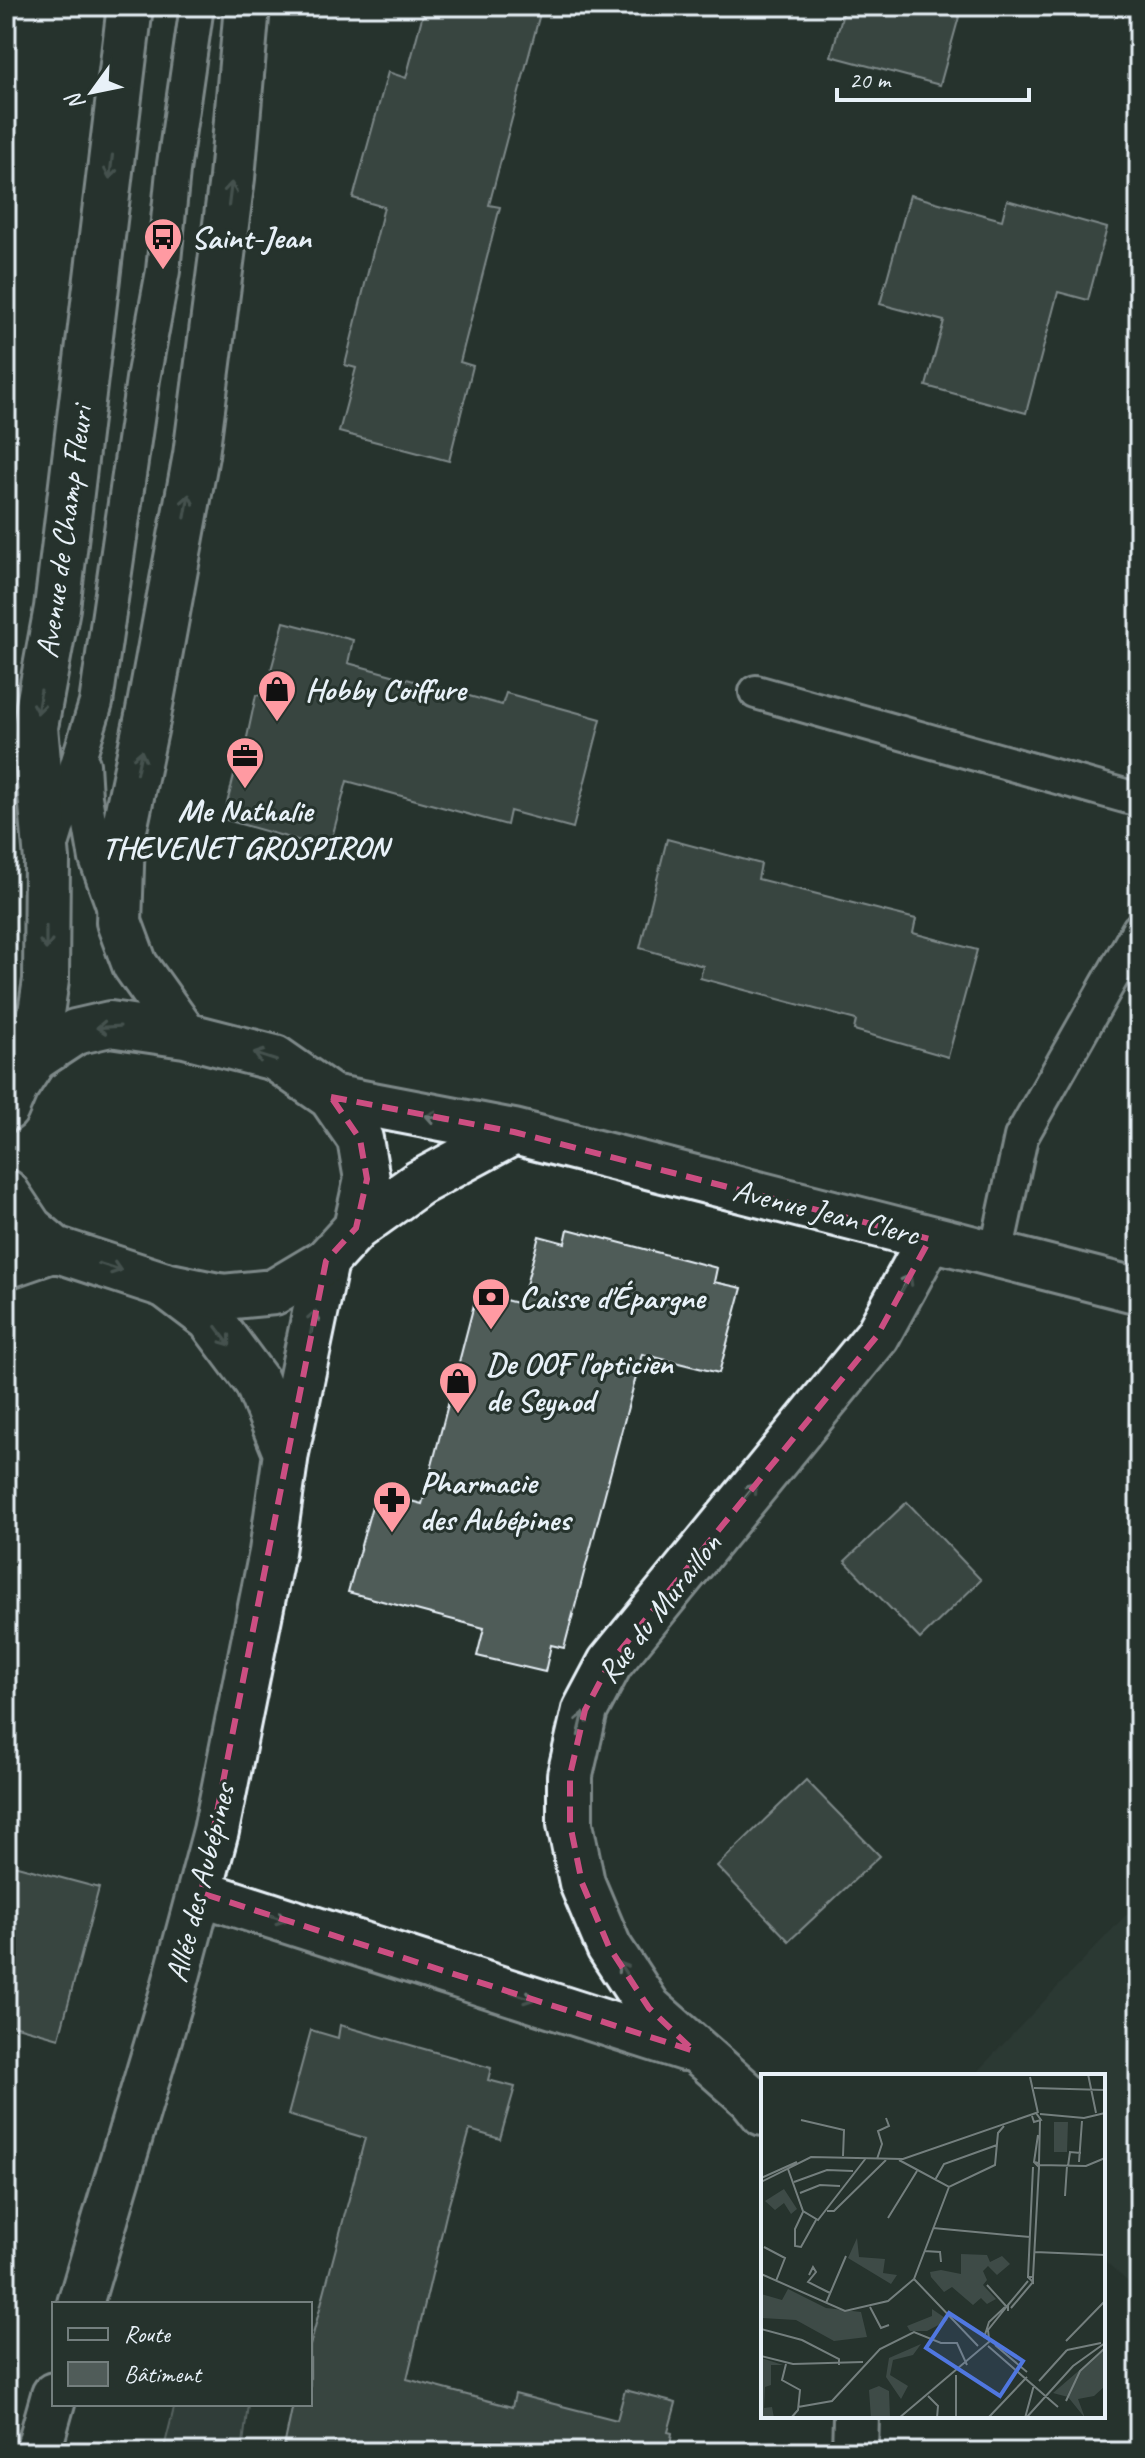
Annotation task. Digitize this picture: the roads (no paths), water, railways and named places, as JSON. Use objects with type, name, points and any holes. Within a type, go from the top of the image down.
[{"type":"street","name":"Avenue de Champ Fleuri","points":[[34,1059],[46,980],[47,860],[35,727],[57,608],[130,6]]},
{"type":"street","points":[[185,1035],[135,965],[119,922],[122,839],[196,455],[232,178],[247,6]]},
{"type":"street","points":[[6,1109],[15,1088],[34,1059],[75,1032],[110,1024],[185,1035],[275,1058],[331,1097],[360,1139],[367,1179],[356,1228]]},
{"type":"street","name":"Avenue Jean Clerc","points":[[331,1097],[514,1132],[1137,1289]]},
{"type":"street","points":[[6,1192],[30,1228],[55,1249],[165,1285],[223,1297],[274,1292],[326,1261],[356,1228],[419,1183],[514,1132]]},
{"type":"street","name":"Rue du Muraillon","points":[[761,2110],[751,2098],[694,2051],[649,2008],[609,1947],[582,1883],[570,1824],[570,1775],[585,1710],[610,1663],[877,1336],[930,1239]]},
{"type":"street","points":[[6,1266],[55,1249]]},
{"type":"street","name":"Allée des Aubépines","points":[[81,2302],[201,1893],[216,1831],[269,1567],[286,1453],[326,1261]]},
{"type":"street","points":[[165,1285],[210,1319],[257,1382],[286,1453]]},
{"type":"street","name":"Rue du Muraillon","points":[[201,1893],[694,2051]]},
{"type":"street","points":[[38,2452],[52,2402]]},
{"type":"street","points":[[855,2452],[856,2418]]},
{"type":"lane","points":[[47,860],[96,703],[143,379],[163,271],[173,171],[197,6]]},
{"type":"lane","points":[[756,692],[1139,800]]},
{"type":"lane","points":[[82,749],[85,797],[96,859],[119,922]]},
{"type":"lane","points":[[996,1254],[1021,1137],[1139,929]]},
{"type":"place","name":"Saint-Jean","points":[[163,271]]},
{"type":"place","name":"Hobby Coiffure","points":[[277,723]]},
{"type":"place","name":"Me Nathalie THEVENET GROSPIRON","points":[[245,790]]},
{"type":"place","name":"Caisse d'Épargne","points":[[491,1331]]},
{"type":"place","name":"De OOF l'opticien de Seynod","points":[[458,1415]]},
{"type":"place","name":"Pharmacie des Aubépines","points":[[392,1534]]}]
